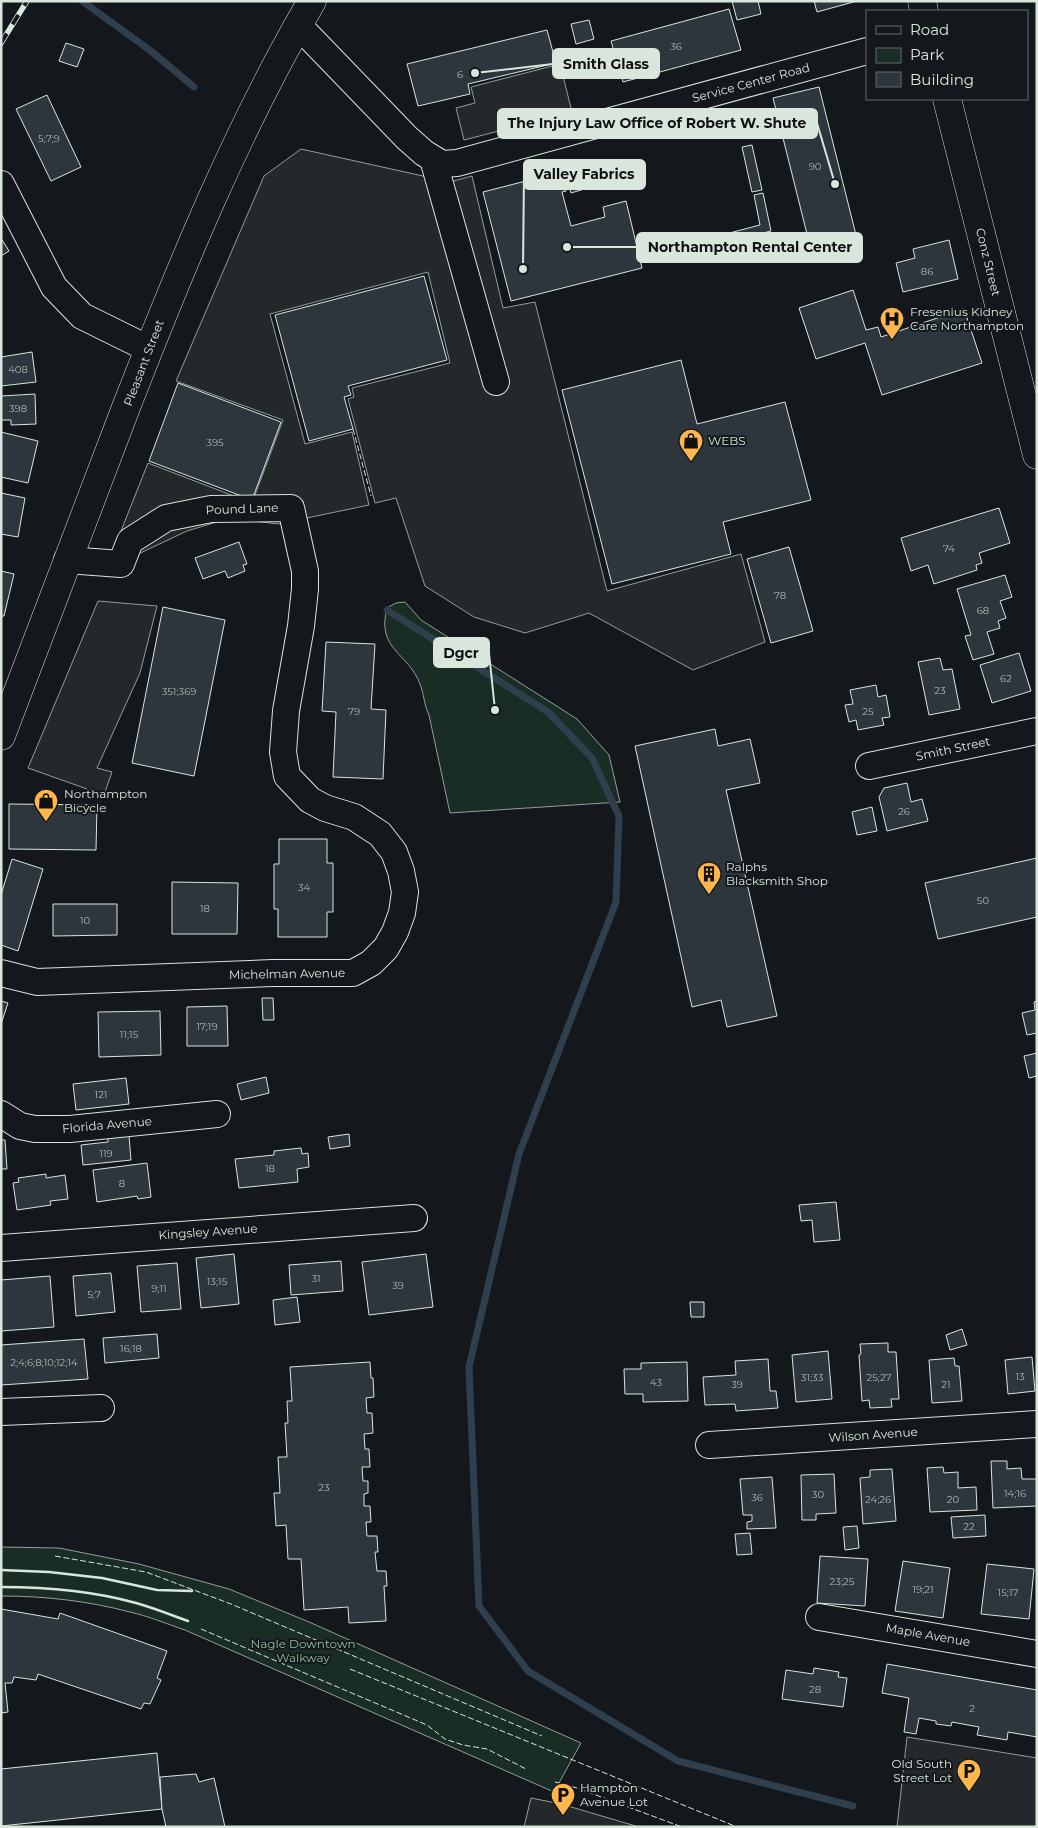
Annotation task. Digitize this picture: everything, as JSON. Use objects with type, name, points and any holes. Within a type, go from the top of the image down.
[{"type":"main road","name":"Pleasant Street","points":[[1,736],[67,560],[190,246],[254,105],[312,1]]},
{"type":"main road","name":"Conz Street","points":[[947,100],[1037,455]]},
{"type":"street","name":"Service Center Road","points":[[298,25],[407,138],[442,164],[457,163],[866,51]]},
{"type":"street","points":[[433,159],[496,382]]},
{"type":"street","points":[[1,184],[54,286],[82,316],[149,349]]},
{"type":"street","name":"Pound Lane","points":[[67,560],[120,564],[130,541],[166,518],[211,508],[291,508]]},
{"type":"street","name":"Michelman Avenue","points":[[1,973],[37,982],[273,973],[353,973],[371,963],[386,948],[397,926],[405,892],[401,871],[394,852],[380,834],[354,817],[325,808],[310,800],[287,776],[283,752],[286,711],[301,626],[305,589],[305,571],[291,508]]},
{"type":"street","name":"Smith Street","points":[[869,766],[1037,731]]},
{"type":"street","name":"Florida Avenue","points":[[1,1114],[20,1126],[35,1129],[70,1129],[217,1114]]},
{"type":"street","name":"Kingsley Avenue","points":[[1,1248],[414,1218]]},
{"type":"street","points":[[1,1412],[101,1408]]},
{"type":"street","name":"Wilson Avenue","points":[[709,1445],[1037,1424]]},
{"type":"street","name":"Maple Avenue","points":[[819,1617],[1037,1654]]},
{"type":"green space","points":[[405,602],[421,620],[577,719],[609,755],[620,802],[450,813],[429,715],[420,684],[415,673],[389,642],[386,633],[387,608],[396,603]]},
{"type":"green space","name":"Nagle Downtown Walkway","points":[[1,1547],[59,1548],[139,1564],[229,1589],[309,1622],[581,1743],[554,1792],[185,1630],[158,1620],[114,1608],[82,1602],[50,1598],[1,1596]]},
{"type":"shaded area","points":[[560,64],[572,112],[464,140],[456,108],[475,103],[471,87]]},
{"type":"shaded area","points":[[301,149],[450,182],[472,176],[503,308],[535,302],[607,591],[741,554],[765,642],[693,670],[589,613],[525,633],[474,617],[425,586],[396,498],[375,503],[348,399],[354,397],[352,388],[450,363],[428,272],[270,314],[305,444],[352,432],[369,505],[278,524],[254,521],[220,521],[187,531],[134,556],[115,546],[148,463],[252,503],[283,420],[176,381],[264,176]]},
{"type":"shaded area","points":[[98,601],[157,606],[140,673],[97,768],[112,772],[104,795],[28,768]]},
{"type":"shaded area","name":"Old South Street Lot","points":[[907,1737],[1037,1758],[1037,1827],[897,1827]]},
{"type":"shaded area","name":"Hampton Avenue Lot","points":[[531,1798],[561,1804],[639,1827],[524,1827]]},
{"type":"building","points":[[732,1],[758,1],[761,14],[737,20]]},
{"type":"building","points":[[814,1],[857,1],[817,12]]},
{"type":"building","points":[[729,9],[741,50],[623,82],[611,41]]},
{"type":"building","points":[[589,20],[594,39],[576,44],[571,24]]},
{"type":"building","points":[[547,30],[556,63],[468,84],[470,94],[418,106],[407,64]]},
{"type":"building","points":[[66,43],[84,49],[77,67],[59,61]]},
{"type":"building","points":[[819,87],[856,235],[810,246],[773,98]]},
{"type":"building","points":[[47,95],[81,167],[51,181],[16,109]]},
{"type":"building","points":[[752,145],[762,190],[752,192],[742,147]]},
{"type":"building","points":[[589,161],[591,170],[600,167],[604,183],[571,193],[567,167]]},
{"type":"building","points":[[561,172],[566,191],[562,192],[571,226],[605,217],[603,207],[626,201],[642,268],[511,301],[483,192]]},
{"type":"building","points":[[763,193],[771,231],[716,245],[714,237],[760,225],[754,195]]},
{"type":"building","points":[[1,238],[9,251],[1,256]]},
{"type":"building","points":[[949,240],[958,279],[903,292],[896,263],[915,258],[913,249]]},
{"type":"building","points":[[424,276],[447,360],[348,386],[351,395],[344,397],[353,429],[309,441],[275,315]]},
{"type":"building","name":"Fresenius Kidney Care Northampton","points":[[853,290],[866,330],[878,327],[881,337],[964,309],[982,363],[882,395],[865,343],[816,359],[799,308]]},
{"type":"building","points":[[32,352],[36,382],[1,386],[1,357]]},
{"type":"building","name":"WEBS","points":[[681,360],[697,424],[785,402],[811,500],[723,522],[731,554],[612,584],[562,390]]},
{"type":"building","points":[[178,383],[281,422],[252,500],[149,461]]},
{"type":"building","points":[[35,394],[36,424],[11,425],[11,420],[1,420],[1,396]]},
{"type":"building","points":[[1,432],[38,441],[28,483],[1,477]]},
{"type":"building","points":[[1,493],[25,498],[18,537],[1,534]]},
{"type":"building","points":[[999,508],[1010,543],[979,553],[982,563],[976,565],[977,570],[934,584],[928,565],[911,571],[901,538]]},
{"type":"building","points":[[239,542],[247,564],[243,565],[245,571],[228,578],[225,571],[203,579],[195,558]]},
{"type":"building","points":[[789,547],[813,631],[771,643],[747,559]]},
{"type":"building","points":[[1,571],[14,574],[4,616],[1,616]]},
{"type":"building","points":[[1005,575],[1012,597],[1000,601],[1006,618],[998,621],[1000,628],[987,632],[994,654],[973,660],[965,636],[971,635],[957,589]]},
{"type":"building","points":[[163,607],[225,620],[194,776],[132,763]]},
{"type":"building","points":[[326,642],[375,644],[371,709],[386,710],[383,779],[333,777],[336,712],[322,711]]},
{"type":"building","points":[[1019,653],[1031,691],[992,703],[980,665]]},
{"type":"building","points":[[940,658],[943,670],[952,669],[960,709],[929,715],[918,662]]},
{"type":"building","points":[[876,685],[878,697],[886,695],[890,717],[882,718],[884,725],[858,730],[856,720],[849,722],[845,705],[853,704],[850,690]]},
{"type":"building","name":"Ralphs Blacksmith Shop","points":[[715,729],[718,746],[750,739],[760,783],[726,790],[777,1016],[727,1027],[721,1000],[692,1007],[635,746]]},
{"type":"building","points":[[907,783],[911,802],[922,799],[928,821],[887,831],[879,797],[884,788]]},
{"type":"building","points":[[9,804],[97,805],[96,850],[9,849]]},
{"type":"building","points":[[872,807],[877,831],[857,835],[852,812]]},
{"type":"building","points":[[279,839],[327,839],[327,863],[333,863],[333,912],[327,912],[327,937],[278,937],[278,909],[274,909],[274,864],[279,864]]},
{"type":"building","points":[[1037,858],[1037,917],[938,939],[925,883]]},
{"type":"building","points":[[12,859],[43,869],[18,951],[1,945],[1,895]]},
{"type":"building","points":[[172,882],[238,883],[237,934],[172,934]]},
{"type":"building","points":[[53,904],[117,904],[117,935],[53,936]]},
{"type":"building","points":[[262,998],[273,998],[274,1020],[263,1020]]},
{"type":"building","points":[[1,1001],[8,1003],[1,1024]]},
{"type":"building","points":[[1037,1001],[1037,1033],[1027,1035],[1022,1013],[1035,1010],[1034,1002]]},
{"type":"building","points":[[227,1006],[228,1046],[187,1046],[187,1007]]},
{"type":"building","points":[[160,1011],[161,1055],[99,1057],[98,1012]]},
{"type":"building","points":[[1037,1053],[1037,1076],[1029,1078],[1024,1056]]},
{"type":"building","points":[[266,1077],[269,1093],[241,1100],[237,1084]]},
{"type":"building","points":[[126,1078],[129,1104],[76,1110],[73,1084]]},
{"type":"building","points":[[349,1134],[350,1146],[330,1149],[328,1137]]},
{"type":"building","points":[[129,1136],[131,1160],[83,1165],[81,1145],[108,1142],[108,1138]]},
{"type":"building","points":[[1,1140],[5,1140],[7,1169],[1,1169]]},
{"type":"building","points":[[301,1148],[302,1154],[308,1153],[309,1167],[297,1169],[298,1182],[239,1188],[235,1159],[274,1155],[274,1151]]},
{"type":"building","points":[[147,1163],[151,1197],[138,1199],[137,1196],[97,1202],[93,1170]]},
{"type":"building","points":[[46,1174],[46,1178],[65,1175],[68,1199],[50,1201],[51,1205],[17,1210],[13,1183],[19,1182],[18,1178]]},
{"type":"building","points":[[836,1202],[840,1240],[814,1242],[812,1220],[801,1221],[799,1205]]},
{"type":"building","points":[[234,1254],[239,1304],[201,1308],[196,1258]]},
{"type":"building","points":[[426,1254],[433,1307],[369,1315],[362,1262]]},
{"type":"building","points":[[341,1261],[343,1291],[291,1295],[289,1265]]},
{"type":"building","points":[[177,1263],[181,1309],[141,1312],[137,1266]]},
{"type":"building","points":[[111,1273],[115,1312],[76,1316],[73,1276]]},
{"type":"building","points":[[50,1276],[54,1327],[1,1331],[1,1280]]},
{"type":"building","points":[[297,1297],[300,1322],[275,1325],[273,1300]]},
{"type":"building","points":[[690,1302],[704,1302],[704,1317],[691,1317]]},
{"type":"building","points":[[962,1329],[967,1345],[950,1350],[946,1335]]},
{"type":"building","points":[[157,1334],[159,1358],[105,1363],[103,1338]]},
{"type":"building","points":[[84,1339],[88,1379],[1,1385],[1,1345]]},
{"type":"building","points":[[888,1343],[888,1352],[896,1352],[899,1399],[891,1399],[892,1407],[870,1408],[869,1400],[862,1401],[860,1344]]},
{"type":"building","points":[[828,1351],[832,1399],[796,1402],[792,1355]]},
{"type":"building","points":[[1032,1357],[1035,1391],[1008,1394],[1005,1360]]},
{"type":"building","points":[[954,1358],[955,1366],[959,1366],[962,1401],[932,1403],[929,1360]]},
{"type":"building","points":[[768,1359],[770,1391],[776,1391],[778,1408],[736,1411],[735,1404],[705,1405],[703,1377],[736,1375],[735,1361]]},
{"type":"building","points":[[370,1362],[374,1397],[366,1398],[367,1413],[372,1413],[373,1433],[364,1434],[365,1449],[369,1449],[370,1467],[362,1467],[363,1481],[368,1481],[368,1493],[364,1494],[364,1506],[370,1506],[371,1522],[366,1522],[367,1536],[377,1536],[378,1552],[375,1552],[377,1571],[386,1571],[387,1586],[384,1586],[386,1621],[349,1623],[348,1607],[304,1610],[301,1559],[288,1559],[286,1525],[276,1526],[274,1493],[280,1493],[278,1457],[287,1457],[285,1423],[288,1423],[287,1401],[292,1401],[290,1367]]},
{"type":"building","points":[[687,1362],[688,1401],[643,1402],[643,1394],[625,1394],[624,1369],[641,1369],[641,1363]]},
{"type":"building","points":[[991,1461],[1007,1461],[1007,1469],[1021,1468],[1022,1479],[1037,1479],[1037,1506],[993,1508]]},
{"type":"building","points":[[943,1467],[944,1473],[958,1472],[958,1488],[976,1487],[977,1510],[930,1512],[927,1468]]},
{"type":"building","points":[[892,1469],[896,1521],[863,1524],[860,1478],[870,1477],[870,1470]]},
{"type":"building","points":[[834,1474],[836,1513],[816,1514],[816,1520],[802,1520],[801,1475]]},
{"type":"building","points":[[772,1477],[776,1528],[747,1529],[747,1522],[752,1521],[752,1515],[743,1515],[740,1479]]},
{"type":"building","points":[[985,1515],[986,1536],[953,1538],[951,1517]]},
{"type":"building","points":[[857,1526],[859,1548],[845,1550],[843,1527]]},
{"type":"building","points":[[750,1533],[752,1554],[737,1555],[735,1534]]},
{"type":"building","points":[[820,1556],[868,1559],[865,1606],[817,1603]]},
{"type":"building","points":[[903,1561],[950,1568],[943,1618],[895,1611]]},
{"type":"building","points":[[987,1564],[1034,1569],[1029,1619],[981,1614]]},
{"type":"building","points":[[1,1609],[58,1619],[60,1613],[167,1651],[157,1678],[161,1680],[150,1704],[144,1703],[141,1709],[38,1674],[36,1680],[14,1677],[12,1683],[5,1683],[8,1712],[1,1713]]},
{"type":"building","points":[[887,1664],[1037,1690],[1037,1737],[1008,1732],[1007,1740],[977,1735],[979,1727],[952,1722],[951,1726],[936,1724],[936,1721],[919,1718],[916,1734],[904,1732],[909,1698],[882,1693]]},
{"type":"building","points":[[814,1668],[839,1672],[838,1677],[847,1678],[843,1707],[782,1699],[786,1670],[813,1674]]},
{"type":"building","points":[[157,1753],[162,1809],[1,1826],[1,1769]]},
{"type":"building","points":[[196,1774],[199,1782],[214,1778],[225,1827],[166,1827],[162,1809],[160,1777]]},
{"type":"waterway","points":[[82,1],[151,51],[194,87]]},
{"type":"waterway","points":[[387,610],[548,712],[592,758],[619,816],[616,902],[519,1154],[469,1367],[479,1606],[528,1671],[678,1761],[853,1806]]},
{"type":"railway","points":[[1,43],[27,1]]},
{"type":"fence","points":[[353,429],[371,496]]},
{"type":"fence","points":[[55,1556],[146,1572],[231,1604],[542,1736]]},
{"type":"fence","points":[[201,1629],[427,1725],[445,1739],[463,1745],[487,1749],[526,1769]]},
{"type":"fence","points":[[350,1669],[737,1827]]},
{"type":"fence","points":[[555,1782],[577,1788],[682,1827]]},
{"type":"wall","points":[[1,1570],[49,1572],[102,1578],[157,1590],[192,1591]]},
{"type":"wall","points":[[1,1587],[53,1589],[103,1595],[143,1605],[188,1621]]},
{"type":"place","name":"Smith Glass","points":[[475,73]]},
{"type":"place","name":"The Injury Law Office of Robert W. Shute","points":[[835,184]]},
{"type":"place","name":"Northampton Rental Center","points":[[567,247]]},
{"type":"place","name":"Valley Fabrics","points":[[523,269]]},
{"type":"place","name":"Fresenius Kidney Care Northampton","points":[[892,340]]},
{"type":"place","name":"WEBS","points":[[691,462]]},
{"type":"place","name":"Dgcr","points":[[495,710]]},
{"type":"place","name":"Northampton Bicycle","points":[[46,822]]},
{"type":"place","name":"Ralphs Blacksmith Shop","points":[[709,895]]},
{"type":"place","name":"Old South Street Lot","points":[[969,1792]]},
{"type":"place","name":"Hampton Avenue Lot","points":[[563,1816]]}]
